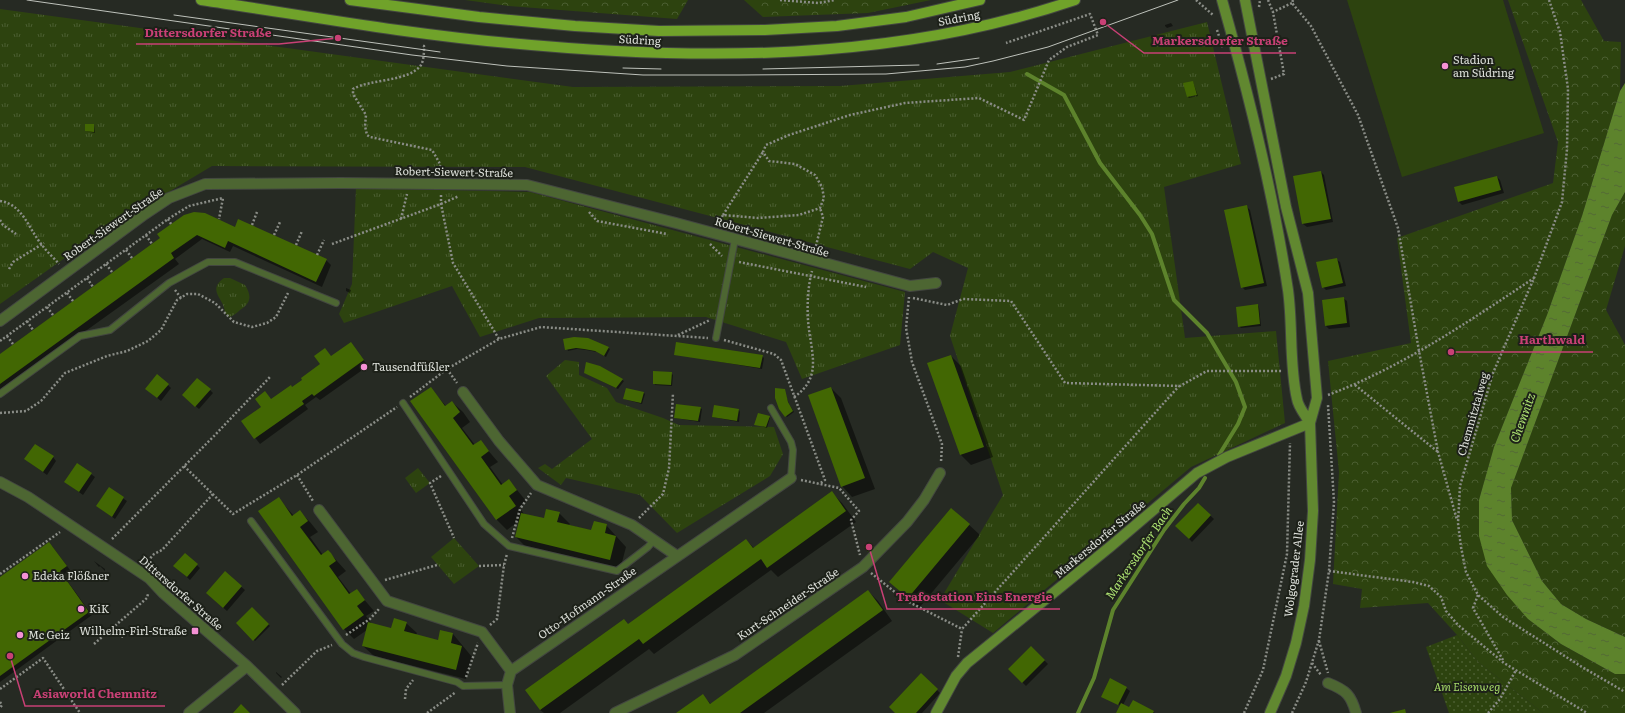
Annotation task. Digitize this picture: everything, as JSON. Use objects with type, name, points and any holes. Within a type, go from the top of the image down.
[{"type":"main road","name":"Südring","points":[[201,0],[507,43],[600,51],[713,54],[835,49],[896,41],[980,26],[1075,0]]},
{"type":"main road","name":"Südring","points":[[350,0],[509,20],[659,31],[765,30],[837,26],[906,17],[980,0]]},
{"type":"main road","points":[[1222,0],[1242,68],[1274,214],[1288,292],[1293,370],[1297,401],[1310,423]]},
{"type":"main road","points":[[1245,0],[1286,207],[1308,293],[1317,398],[1310,423]]},
{"type":"main road","name":"Markersdorfer Straße","points":[[936,713],[956,676],[967,663],[1111,546],[1197,473],[1227,457],[1310,423]]},
{"type":"main road","name":"Wolgograder Allee","points":[[1270,713],[1286,676],[1296,643],[1304,606],[1310,560],[1313,511],[1310,423]]},
{"type":"street","name":"Robert-Siewert-Straße","points":[[0,320],[169,198],[205,184],[442,187],[527,185],[714,233],[813,261],[909,291],[936,284]]},
{"type":"street","points":[[464,392],[499,441],[537,485],[632,525],[677,556]]},
{"type":"street","name":"Kurt-Schneider-Straße","points":[[615,713],[734,655],[863,567],[911,517],[924,500],[940,472]]},
{"type":"street","name":"Otto-Hofmann-Straße","points":[[511,671],[791,478]]},
{"type":"street","name":"Dittersdorfer Straße","points":[[0,482],[28,497],[106,548],[148,578],[163,593],[247,666],[295,713]]},
{"type":"street","points":[[319,510],[387,601],[482,632],[511,671],[507,685],[510,713]]},
{"type":"street","points":[[189,713],[247,666]]},
{"type":"street","points":[[1328,683],[1341,688],[1352,698],[1356,713]]},
{"type":"lane","points":[[716,338],[735,239]]},
{"type":"lane","points":[[0,394],[80,336],[110,330],[169,283],[208,262],[235,262],[336,303]]},
{"type":"lane","points":[[403,404],[484,524],[509,546],[617,572],[648,547],[654,540]]},
{"type":"lane","points":[[771,408],[791,442],[793,450],[791,478]]},
{"type":"lane","points":[[252,521],[324,620],[347,648],[364,658],[457,682],[463,686],[507,685]]},
{"type":"path","points":[[780,0],[818,2],[835,0]]},
{"type":"path","points":[[1261,84],[1284,74],[1273,12],[1268,0]]},
{"type":"path","name":"Chemnitztalweg","points":[[1549,0],[1560,32],[1568,89],[1567,149],[1562,202],[1534,278],[1493,373],[1460,486],[1458,523],[1460,547],[1466,572],[1478,595],[1503,617],[1625,692]]},
{"type":"path","points":[[1273,12],[1292,1],[1311,26],[1358,115],[1398,228],[1438,452],[1458,523]]},
{"type":"path","points":[[873,289],[725,260],[708,241],[763,152],[766,144],[850,115],[905,103],[979,98],[1024,120],[1049,60],[1067,47],[1098,35],[1090,14],[1006,43]]},
{"type":"path","points":[[419,45],[424,46],[421,66],[410,73],[389,80],[361,84],[353,88],[353,94],[366,115],[365,126],[367,135],[370,137],[432,150],[439,162],[442,187],[441,204],[452,263],[499,339]]},
{"type":"path","points":[[763,152],[769,161],[795,164],[815,175],[822,186],[824,198],[820,208],[823,217],[813,261]]},
{"type":"path","points":[[401,219],[408,189]]},
{"type":"path","points":[[332,244],[457,198],[464,193]]},
{"type":"path","points":[[0,341],[168,219],[189,206],[223,198],[219,219]]},
{"type":"path","points":[[0,201],[11,204],[18,210],[42,244],[66,272]]},
{"type":"path","points":[[585,208],[597,222],[671,235]]},
{"type":"path","points":[[723,215],[765,217],[799,215],[820,208]]},
{"type":"path","points":[[252,225],[257,212]]},
{"type":"path","points":[[168,219],[171,224]]},
{"type":"path","points":[[0,220],[3,225],[16,234]]},
{"type":"path","points":[[274,235],[280,222]]},
{"type":"path","points":[[296,245],[302,231]]},
{"type":"path","points":[[146,236],[152,244]]},
{"type":"path","points":[[317,255],[324,240]]},
{"type":"path","points":[[9,268],[13,262],[42,244]]},
{"type":"path","points":[[126,250],[132,258]]},
{"type":"path","points":[[106,264],[112,272]]},
{"type":"path","points":[[794,397],[806,387],[814,371],[808,313],[810,276]]},
{"type":"path","points":[[87,278],[92,286]]},
{"type":"path","points":[[1317,398],[1327,396],[1355,385],[1419,351],[1458,329],[1534,278]]},
{"type":"path","points":[[0,413],[26,411],[41,401],[65,373],[107,356],[127,351],[148,340],[161,330],[177,300],[187,294],[198,294],[215,303],[234,322],[252,327],[267,323],[276,317],[285,302],[292,285]]},
{"type":"path","points":[[909,291],[947,305],[963,299],[1011,300],[1065,383],[1180,386]]},
{"type":"path","points":[[903,295],[909,291]]},
{"type":"path","points":[[909,291],[906,328],[912,362],[942,444],[940,472]]},
{"type":"path","points":[[67,292],[73,301]]},
{"type":"path","points":[[47,307],[53,315]]},
{"type":"path","points":[[27,321],[33,330]]},
{"type":"path","points":[[7,336],[13,344]]},
{"type":"path","points":[[716,338],[774,354],[780,360],[825,480],[819,484]]},
{"type":"path","points":[[447,369],[464,392]]},
{"type":"path","points":[[958,659],[962,629],[1180,386],[1207,371],[1293,370]]},
{"type":"path","points":[[106,548],[270,377]]},
{"type":"path","points":[[1355,385],[1438,452]]},
{"type":"path","points":[[632,525],[663,494],[669,468],[673,393]]},
{"type":"path","points":[[1292,713],[1306,682],[1319,640],[1329,571],[1334,502],[1327,402]]},
{"type":"path","points":[[1244,713],[1263,670],[1287,554],[1290,432]]},
{"type":"path","points":[[184,466],[233,514]]},
{"type":"path","points":[[448,471],[430,483],[454,538]]},
{"type":"path","points":[[297,475],[319,510]]},
{"type":"path","points":[[791,478],[839,488],[859,511],[851,520],[863,567],[905,600],[962,629]]},
{"type":"path","points":[[427,713],[463,686],[482,632],[497,619],[504,565],[520,509],[537,485]]},
{"type":"path","points":[[144,565],[154,554],[162,550],[213,494]]},
{"type":"path","points":[[0,574],[70,525]]},
{"type":"path","points":[[375,584],[437,565]]},
{"type":"path","points":[[479,566],[504,565]]},
{"type":"path","points":[[1329,571],[1413,582],[1429,586],[1441,597],[1446,611],[1458,625],[1504,663],[1587,713]]},
{"type":"path","points":[[1478,595],[1474,608],[1504,663]]},
{"type":"path","points":[[94,644],[147,598]]},
{"type":"path","points":[[109,632],[124,637]]},
{"type":"path","points":[[1319,640],[1329,670],[1328,683]]},
{"type":"path","points":[[274,692],[316,651]]},
{"type":"path","points":[[0,689],[42,658],[80,713]]},
{"type":"path","points":[[1488,713],[1500,699],[1516,670]]},
{"type":"path","points":[[405,699],[406,689],[420,672]]},
{"type":"path","points":[[0,702],[2,705],[0,708]]},
{"type":"green space","points":[[465,0],[688,0],[677,19],[509,6]]},
{"type":"green space","points":[[744,0],[931,0],[868,13],[763,17]]},
{"type":"green space","name":"Stadion am Südring","points":[[1347,0],[1503,0],[1544,133],[1402,177]]},
{"type":"green space","points":[[1508,0],[1581,0],[1604,41],[1621,42],[1620,91],[1582,216],[1547,315],[1494,447],[1479,500],[1528,619],[1561,644],[1615,674],[1625,674],[1625,713],[1543,713],[1478,662],[1457,635],[1428,603],[1360,608],[1362,589],[1333,584],[1339,472],[1328,361],[1411,343],[1397,238],[1553,183],[1558,142]]},
{"type":"green space","points":[[0,9],[573,87],[840,86],[1010,72],[1207,22],[1241,164],[1164,187],[1185,338],[1276,331],[1285,423],[1191,467],[993,633],[940,600],[1003,495],[950,336],[968,268],[933,252],[910,269],[525,167],[212,166],[100,233],[0,304]]},
{"type":"green space","points":[[356,188],[530,192],[905,292],[900,345],[802,379],[786,342],[706,317],[539,318],[480,337],[452,286],[344,323],[339,314],[352,284]]},
{"type":"green space","points":[[1625,192],[1625,246],[1606,310],[1625,345],[1625,637],[1586,619],[1561,604],[1542,581],[1512,520],[1511,488],[1612,215]]},
{"type":"green space","points":[[224,278],[230,278],[245,285],[249,293],[249,299],[246,305],[229,317],[225,313],[216,291],[219,283]]},
{"type":"green space","points":[[565,360],[579,362],[579,375],[607,388],[616,402],[679,425],[774,427],[783,454],[770,476],[677,533],[640,495],[566,478],[561,485],[538,468],[545,464],[552,469],[592,439],[546,376]]},
{"type":"green space","points":[[418,468],[430,483],[416,493],[405,478]]},
{"type":"green space","points":[[454,538],[479,566],[454,584],[431,557]]},
{"type":"green space","name":"Am Eisenweg","points":[[1457,635],[1478,662],[1543,713],[1449,713],[1426,647]]},
{"type":"water","name":"Chemnitz","points":[[1625,83],[1625,192],[1612,215],[1511,488],[1512,520],[1542,581],[1561,604],[1586,619],[1625,637],[1625,674],[1615,674],[1561,644],[1528,619],[1507,595],[1487,566],[1479,536],[1479,500],[1494,447],[1547,315],[1582,216],[1620,91]]},
{"type":"building","points":[[1193,81],[1197,95],[1187,97],[1183,83]]},
{"type":"building","points":[[85,124],[94,124],[94,132],[85,131]]},
{"type":"building","points":[[1321,171],[1331,219],[1302,224],[1293,176]]},
{"type":"building","points":[[1497,176],[1501,190],[1458,202],[1454,187]]},
{"type":"building","points":[[1247,205],[1264,283],[1241,288],[1224,210]]},
{"type":"building","points":[[194,212],[205,213],[235,227],[238,219],[327,259],[316,282],[228,241],[225,248],[197,235],[171,253],[174,258],[0,384],[0,354],[160,238],[157,234],[184,215]]},
{"type":"building","points":[[1337,258],[1343,283],[1322,288],[1316,262]]},
{"type":"building","points":[[1344,297],[1347,323],[1325,326],[1322,300]]},
{"type":"building","points":[[1258,304],[1260,324],[1238,327],[1236,307]]},
{"type":"building","points":[[574,337],[588,338],[609,347],[604,356],[595,351],[584,349],[576,348],[565,350],[563,339]]},
{"type":"building","points":[[351,342],[364,360],[314,396],[312,394],[302,401],[304,404],[254,439],[241,421],[261,407],[255,399],[265,391],[271,399],[291,385],[292,387],[302,380],[301,378],[320,364],[314,356],[325,348],[331,356]]},
{"type":"building","points":[[676,342],[763,355],[760,368],[674,355]]},
{"type":"building","points":[[951,355],[984,447],[960,455],[927,363]]},
{"type":"building","points":[[586,362],[600,366],[623,379],[616,388],[584,373]]},
{"type":"building","points":[[653,371],[672,372],[671,385],[653,384]]},
{"type":"building","points":[[157,374],[169,384],[157,398],[145,389]]},
{"type":"building","points":[[197,378],[211,389],[195,407],[182,395]]},
{"type":"building","points":[[431,387],[445,406],[452,401],[460,412],[453,418],[473,445],[481,440],[489,451],[481,457],[501,485],[509,479],[517,490],[509,496],[516,506],[496,520],[410,401]]},
{"type":"building","points":[[831,387],[865,478],[841,487],[808,395]]},
{"type":"building","points":[[626,388],[644,392],[641,403],[623,399]]},
{"type":"building","points":[[775,388],[785,389],[788,402],[793,411],[785,417],[779,409],[775,398]]},
{"type":"building","points":[[676,404],[701,407],[698,421],[674,418]]},
{"type":"building","points":[[714,405],[739,409],[737,421],[712,417]]},
{"type":"building","points":[[758,413],[770,416],[766,427],[754,425]]},
{"type":"building","points":[[35,444],[54,456],[43,472],[24,459]]},
{"type":"building","points":[[77,463],[92,473],[79,492],[64,482]]},
{"type":"building","points":[[109,487],[124,497],[112,517],[96,506]]},
{"type":"building","points":[[832,491],[846,511],[767,568],[761,559],[643,644],[639,639],[540,710],[525,690],[624,619],[628,624],[746,539],[753,548]]},
{"type":"building","points":[[279,497],[292,516],[300,510],[308,521],[300,527],[321,555],[328,550],[331,553],[336,561],[329,566],[349,594],[357,589],[365,600],[357,606],[364,615],[343,630],[258,511]]},
{"type":"building","points":[[1198,503],[1211,515],[1189,539],[1175,526]]},
{"type":"building","points":[[951,508],[970,524],[908,598],[889,582]]},
{"type":"building","points":[[546,509],[560,512],[557,522],[591,530],[594,521],[607,524],[605,533],[616,536],[610,560],[515,537],[521,513],[544,518]]},
{"type":"building","points":[[49,542],[67,566],[60,571],[89,612],[0,676],[0,577]]},
{"type":"building","points":[[870,542],[874,547],[868,552],[864,547]]},
{"type":"building","points":[[185,553],[198,564],[187,577],[173,566]]},
{"type":"building","points":[[225,571],[242,586],[223,608],[206,593]]},
{"type":"building","points":[[868,590],[883,610],[740,713],[676,713],[703,694],[710,704]]},
{"type":"building","points":[[252,607],[269,624],[253,641],[236,623]]},
{"type":"building","points":[[394,618],[407,622],[404,631],[438,640],[440,630],[453,633],[451,643],[462,646],[456,670],[362,646],[368,622],[391,628]]},
{"type":"building","points":[[1031,646],[1045,660],[1022,683],[1008,669]]},
{"type":"building","points":[[921,673],[938,689],[916,713],[895,713],[889,707]]},
{"type":"building","points":[[1110,678],[1127,687],[1118,705],[1101,697]]},
{"type":"building","points":[[1133,700],[1154,711],[1153,713],[1116,713],[1121,703],[1129,707]]},
{"type":"building","points":[[241,704],[250,713],[233,713]]},
{"type":"building","points":[[1405,709],[1406,713],[1390,713]]},
{"type":"waterway","name":"Markersdorfer Bach","points":[[1027,74],[1064,95],[1100,163],[1140,215],[1152,234],[1174,300],[1207,333],[1236,382],[1245,407],[1238,424],[1219,455]]},
{"type":"waterway","name":"Markersdorfer Bach","points":[[1078,713],[1094,678],[1113,610],[1164,530],[1184,504],[1199,488],[1205,478]]},
{"type":"tram line","points":[[27,0],[412,55],[507,66],[643,75],[886,74],[965,67],[1048,47],[1178,0]]},
{"type":"tram line","points":[[174,15],[440,52]]},
{"type":"tram line","points":[[937,64],[979,58]]},
{"type":"tram line","points":[[763,69],[919,65]]},
{"type":"tram line","points":[[623,68],[661,69]]},
{"type":"place","name":"Markersdorfer Straße","points":[[1103,22]]},
{"type":"place","name":"Dittersdorfer Straße","points":[[338,38]]},
{"type":"place","name":"Stadion am Südring","points":[[1445,66]]},
{"type":"place","name":"Harthwald","points":[[1451,352]]},
{"type":"place","name":"Tausendfüßler","points":[[364,367]]},
{"type":"place","name":"Trafostation Eins Energie","points":[[869,547]]},
{"type":"place","name":"Edeka Flößner","points":[[25,576]]},
{"type":"place","name":"KiK","points":[[81,609]]},
{"type":"place","name":"Wilhelm-Firl-Straße","points":[[195,631]]},
{"type":"place","name":"Mc Geiz","points":[[20,635]]},
{"type":"place","name":"Asiaworld Chemnitz","points":[[10,656]]}]
